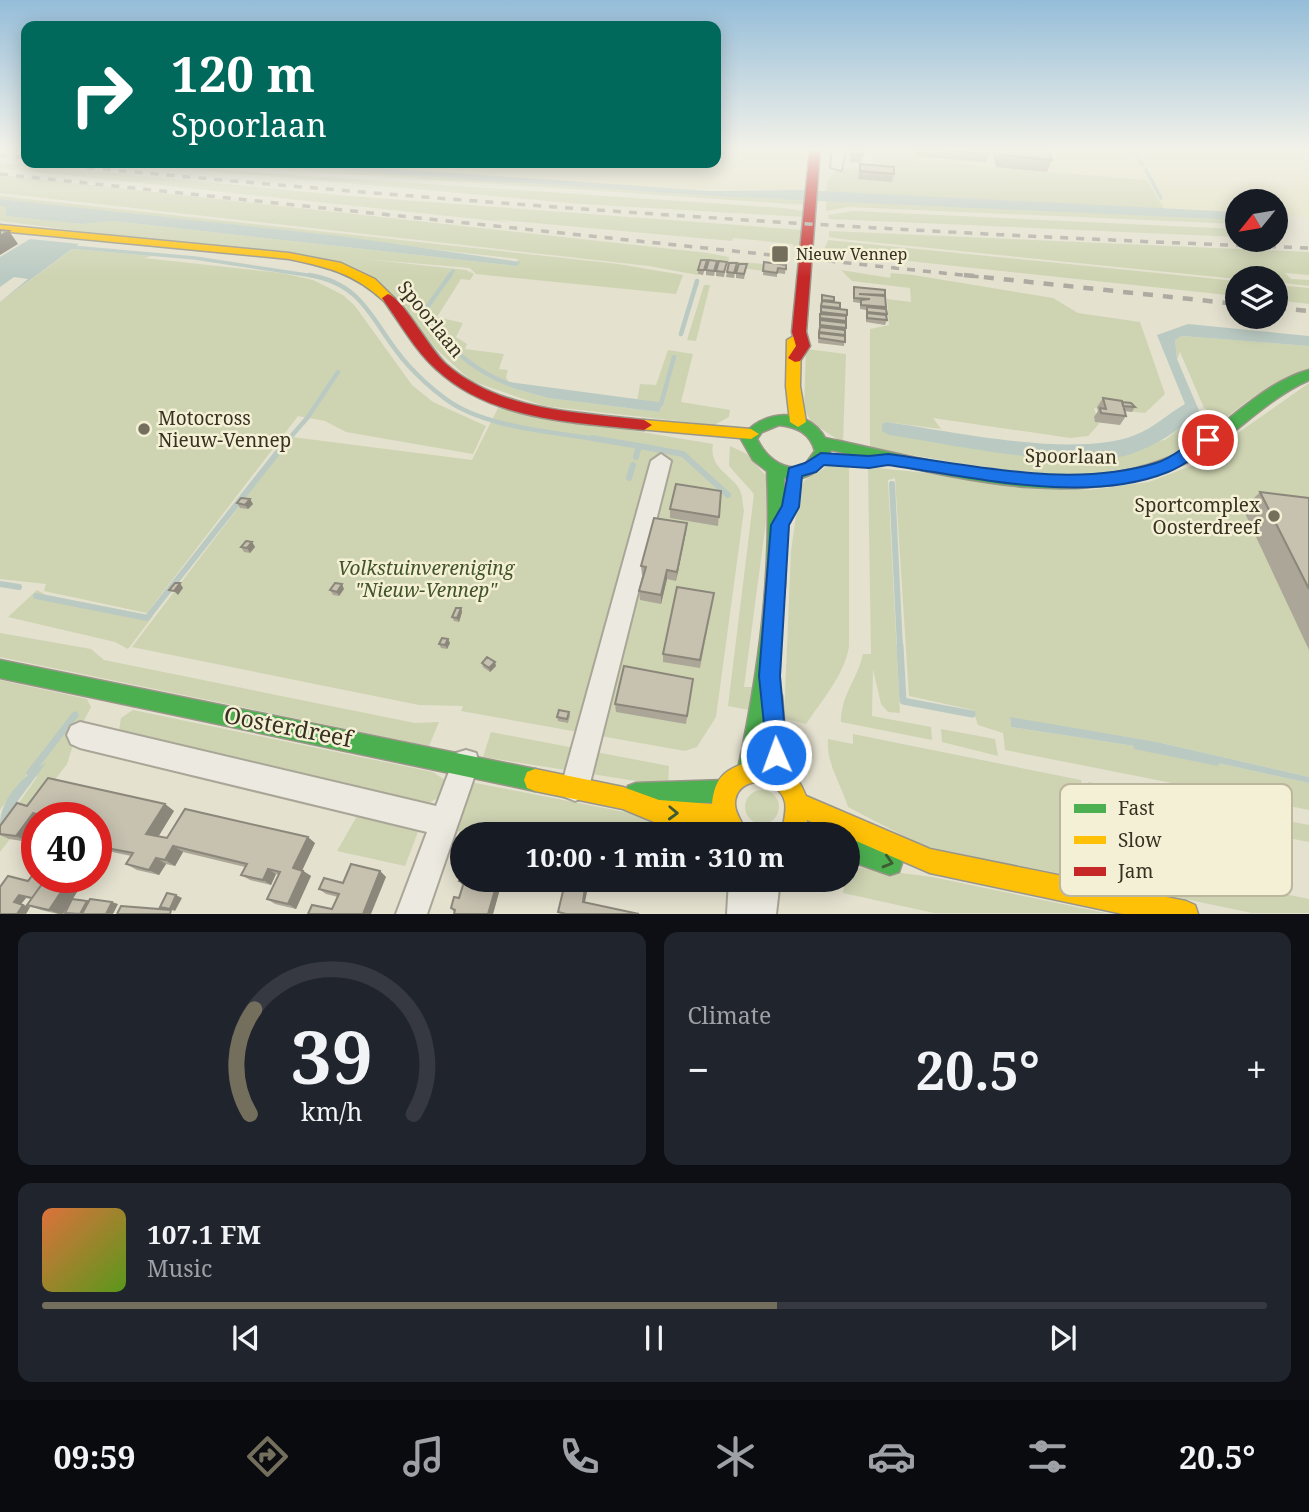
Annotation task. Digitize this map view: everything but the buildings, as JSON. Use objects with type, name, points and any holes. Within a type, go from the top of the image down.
[{"type":"main road","points":[[798,422],[793,386],[796,358],[803,346],[799,331],[812,192]]},
{"type":"main road","name":"Spoorlaan","points":[[5,227],[289,256],[337,266],[361,276],[380,290],[440,366],[475,391],[535,410],[690,432],[706,439],[751,441]]},
{"type":"main road","name":"Spoorlaan","points":[[822,451],[869,462],[888,460],[1046,480],[1090,481],[1132,476],[1164,467],[1190,454],[1279,388],[1309,375]]},
{"type":"main road","points":[[778,419],[783,400],[793,386]]},
{"type":"main road","points":[[778,419],[798,422],[818,435],[822,451],[811,468],[794,472],[775,470],[758,461],[751,441],[757,427],[778,419]]},
{"type":"main road","points":[[749,769],[769,676],[780,525],[775,470]]},
{"type":"main road","points":[[780,525],[791,507],[794,472]]},
{"type":"main road","name":"Oosterdreef","points":[[0,670],[466,763],[624,798],[638,808],[726,817]]},
{"type":"main road","points":[[769,676],[777,773]]},
{"type":"main road","points":[[729,822],[726,817],[726,791],[733,779],[749,769],[760,768],[777,773],[791,786],[799,805],[798,822]]},
{"type":"main road","name":"Oosterdreef","points":[[624,798],[638,793],[726,791]]},
{"type":"main road","points":[[799,805],[835,823],[909,848],[930,861],[1060,888]]},
{"type":"main road","points":[[860,853],[896,865],[909,866],[930,861]]},
{"type":"main road","points":[[1099,896],[1186,914]]},
{"type":"street","points":[[575,787],[661,461]]},
{"type":"street","points":[[80,735],[445,822]]},
{"type":"street","points":[[411,914],[466,763]]},
{"type":"street","points":[[742,914],[743,892]]},
{"type":"street","points":[[761,914],[764,892]]},
{"type":"green space","points":[[151,192],[708,253],[729,257],[729,261],[764,264],[763,271],[702,262],[698,275],[649,266],[0,193]]},
{"type":"green space","points":[[221,192],[304,192],[803,230],[800,249],[794,249],[793,244],[733,238],[732,241],[491,219],[514,223]]},
{"type":"green space","points":[[443,192],[542,192],[784,208],[802,211],[804,217],[582,204]]},
{"type":"green space","points":[[609,192],[686,192],[804,199],[806,205]]},
{"type":"green space","points":[[826,192],[1154,192],[1166,212],[936,201]]},
{"type":"green space","points":[[1154,192],[1225,192],[1225,214],[1166,212]]},
{"type":"green space","points":[[1288,192],[1309,192],[1309,217],[1288,216]]},
{"type":"green space","points":[[0,196],[618,264],[683,275],[676,294],[476,274],[470,268],[365,259],[466,270],[474,274],[470,280],[461,279],[437,317],[463,323],[456,337],[467,344],[465,349],[504,354],[499,369],[508,370],[506,377],[512,388],[548,398],[659,412],[663,406],[637,401],[640,384],[656,385],[668,350],[693,354],[681,402],[730,410],[729,417],[714,425],[544,406],[471,381],[435,348],[377,278],[349,265],[0,221],[0,206],[6,207],[7,216],[82,224],[113,221],[516,266],[518,259],[0,199]]},
{"type":"green space","points":[[826,200],[1225,219],[1225,223],[848,207],[826,211]]},
{"type":"green space","points":[[853,211],[1225,228],[1225,236],[829,219],[828,215]]},
{"type":"green space","points":[[829,231],[1225,248],[1225,252],[1309,252],[1309,275],[1288,273],[1288,266],[1225,266],[1225,278],[829,237]]},
{"type":"green space","points":[[828,240],[1225,280],[1225,295],[890,259],[889,255],[824,250]]},
{"type":"green space","name":"Motocross Nieuw-Vennep","points":[[73,249],[282,273],[313,280],[343,295],[355,306],[412,385],[433,402],[486,426],[473,454],[346,432],[325,421],[298,416],[147,613],[44,591],[46,584],[0,579],[0,302]]},
{"type":"green space","points":[[841,270],[890,278],[891,273],[913,275],[1053,298],[1078,313],[1140,322],[1165,394],[1145,413],[1094,408],[1099,424],[1088,436],[1070,438],[933,418],[941,429],[886,422],[1045,457],[1165,440],[1200,413],[1209,411],[1204,408],[1180,352],[1177,359],[1175,340],[1182,336],[1309,346],[1309,369],[1291,375],[1257,394],[1179,451],[1146,465],[1108,473],[1068,475],[1027,472],[870,448],[870,329],[889,325],[887,299],[911,302],[910,288],[852,281]]},
{"type":"green space","points":[[1288,276],[1291,279],[1309,280],[1309,286],[1288,283]]},
{"type":"green space","points":[[704,285],[710,285],[696,341],[687,340]]},
{"type":"green space","points":[[1288,286],[1309,288],[1309,304],[1288,301]]},
{"type":"green space","points":[[806,349],[846,354],[843,443],[811,422],[804,408]]},
{"type":"green space","points":[[1309,383],[1309,777],[1157,742],[1010,718],[1011,727],[1154,749],[1309,783],[1309,810],[1292,807],[1292,784],[1177,784],[1005,750],[1003,733],[978,725],[973,710],[909,696],[895,478],[888,480],[900,713],[888,712],[881,704],[873,669],[872,716],[931,727],[932,740],[841,722],[846,695],[863,654],[871,654],[868,467],[1090,490],[1149,482],[1191,466]]},
{"type":"green space","name":"Volkstuinvereniging \"Nieuw-Vennep\"","points":[[498,408],[713,444],[715,460],[738,487],[744,510],[716,717],[697,747],[685,751],[461,711],[463,706],[419,705],[132,647],[292,437],[472,460]]},
{"type":"green space","points":[[730,446],[747,454],[768,478],[767,514],[744,687],[754,687],[749,710],[728,706],[754,494],[729,466]]},
{"type":"green space","points":[[829,465],[849,465],[849,646],[838,677],[806,724],[784,718],[791,551],[800,488],[805,480]]},
{"type":"green space","points":[[37,590],[46,595],[153,616],[128,649],[115,642],[8,617]]},
{"type":"green space","points":[[0,633],[91,649],[104,660],[415,723],[439,722],[429,746],[0,657]]},
{"type":"green space","points":[[0,680],[87,699],[91,707],[76,736],[67,764],[38,802],[21,802],[21,824],[0,852],[0,830],[37,777],[29,772],[0,810]]},
{"type":"green space","points":[[133,710],[433,772],[446,781],[439,797],[429,803],[405,866],[337,851],[369,795],[118,737],[121,718]]},
{"type":"green space","points":[[941,729],[995,739],[998,756],[942,742]]},
{"type":"green space","points":[[491,732],[669,766],[668,786],[483,757]]},
{"type":"green space","points":[[853,734],[1081,780],[1082,784],[1060,784],[1060,874],[923,846],[848,807],[832,765],[828,739],[853,744]]},
{"type":"green space","points":[[470,782],[667,822],[456,822]]},
{"type":"green space","points":[[755,791],[769,791],[778,800],[778,814],[770,822],[754,822],[746,814],[746,800]]},
{"type":"green space","points":[[1292,822],[1309,825],[1309,842],[1292,839]]},
{"type":"green space","points":[[860,868],[932,877],[1106,913],[934,913],[843,893],[860,892]]},
{"type":"green space","points":[[1171,896],[1292,896],[1309,899],[1309,913],[1252,913]]},
{"type":"shaded area","points":[[650,192],[834,192],[1225,211],[1225,219]]},
{"type":"shaded area","points":[[0,199],[347,237],[521,262],[516,266],[113,221],[82,224],[6,216],[6,207],[0,206]]},
{"type":"shaded area","points":[[30,239],[79,244],[0,302],[28,279],[14,277],[0,287],[0,257]]},
{"type":"shaded area","points":[[1188,324],[1309,336],[1309,346],[1182,336],[1175,340],[1177,359],[1200,413],[1150,446],[1108,459],[1079,460],[1012,455],[889,435],[882,431],[882,424],[886,422],[1047,444],[1110,442],[1135,435],[1185,404],[1157,335]]},
{"type":"shaded area","points":[[509,382],[658,402],[663,405],[659,412],[548,398],[512,388]]},
{"type":"shaded area","points":[[1010,717],[1157,742],[1309,777],[1309,783],[1154,749],[1011,727]]},
{"type":"shaded area","points":[[46,763],[0,825],[4,806],[15,788]]},
{"type":"waterway","points":[[1158,192],[1161,198]]},
{"type":"waterway","points":[[71,247],[195,258],[312,276]]},
{"type":"waterway","points":[[449,277],[453,271]]},
{"type":"waterway","points":[[450,275],[423,313],[462,357],[486,373],[514,386]]},
{"type":"waterway","points":[[312,276],[320,277]]},
{"type":"waterway","points":[[312,276],[328,280],[357,297],[396,351],[420,378],[459,407],[478,416],[519,427],[602,440]]},
{"type":"waterway","points":[[681,334],[697,281]]},
{"type":"waterway","points":[[655,407],[661,404],[674,357]]},
{"type":"waterway","points":[[288,440],[308,417],[338,372]]},
{"type":"waterway","points":[[36,596],[147,618],[289,438]]},
{"type":"waterway","points":[[592,438],[639,446]]},
{"type":"waterway","points":[[636,457],[639,446]]},
{"type":"waterway","points":[[639,446],[683,454],[728,495]]},
{"type":"waterway","points":[[629,478],[633,465]]},
{"type":"waterway","points":[[892,484],[900,648]]},
{"type":"waterway","points":[[0,584],[19,587]]},
{"type":"waterway","points":[[900,646],[903,701],[972,714]]},
{"type":"waterway","points":[[30,773],[75,715]]},
{"type":"waterway","points":[[1137,746],[1216,762]]},
{"type":"railway","points":[[168,192],[981,277]]},
{"type":"railway","points":[[364,192],[832,225],[1309,248]]},
{"type":"railway","points":[[964,275],[1225,303]]},
{"type":"railway","points":[[1288,309],[1309,311]]},
{"type":"traffic: fast","points":[[822,443],[1000,478],[1092,482],[1136,475],[1176,461],[1210,440],[1273,393],[1309,375]]},
{"type":"traffic: fast","points":[[778,420],[807,427],[821,443],[823,451],[805,472],[785,473],[776,469],[753,448],[749,439],[757,428],[778,420]]},
{"type":"traffic: fast","points":[[749,769],[773,620],[778,546],[775,470]]},
{"type":"traffic: fast","points":[[0,669],[535,780]]},
{"type":"traffic: fast","points":[[772,696],[777,773]]},
{"type":"traffic: fast","points":[[636,794],[726,791]]},
{"type":"traffic: fast","points":[[860,853],[890,863]]},
{"type":"traffic: slow","points":[[0,228],[289,256],[337,266],[371,282],[388,298]]},
{"type":"traffic: slow","points":[[794,340],[793,386],[798,422]]},
{"type":"traffic: slow","points":[[644,425],[751,434]]},
{"type":"traffic: slow","points":[[730,822],[723,809],[725,790],[737,777],[755,771],[774,773],[790,784],[798,805],[795,822]]},
{"type":"traffic: slow","points":[[535,780],[623,798],[659,812],[726,817]]},
{"type":"traffic: slow","points":[[799,805],[930,861],[1060,888]]},
{"type":"traffic: slow","points":[[1099,896],[1186,914]]},
{"type":"traffic: jam","points":[[795,358],[803,346],[799,332],[811,192]]},
{"type":"traffic: jam","points":[[388,298],[440,366],[460,383],[484,395],[536,411],[644,425]]},
{"type":"place","name":"Nieuw Vennep","points":[[780,254]]},
{"type":"place","name":"Motocross Nieuw-Vennep","points":[[144,429]]},
{"type":"place","name":"Sportcomplex Oosterdreef","points":[[1274,516]]},
{"type":"route","points":[[776,755],[775,715],[769,676],[780,525],[791,507],[794,472],[811,468],[821,459],[869,462],[888,460],[1046,480],[1112,480],[1164,467],[1190,454],[1208,440]]}]
